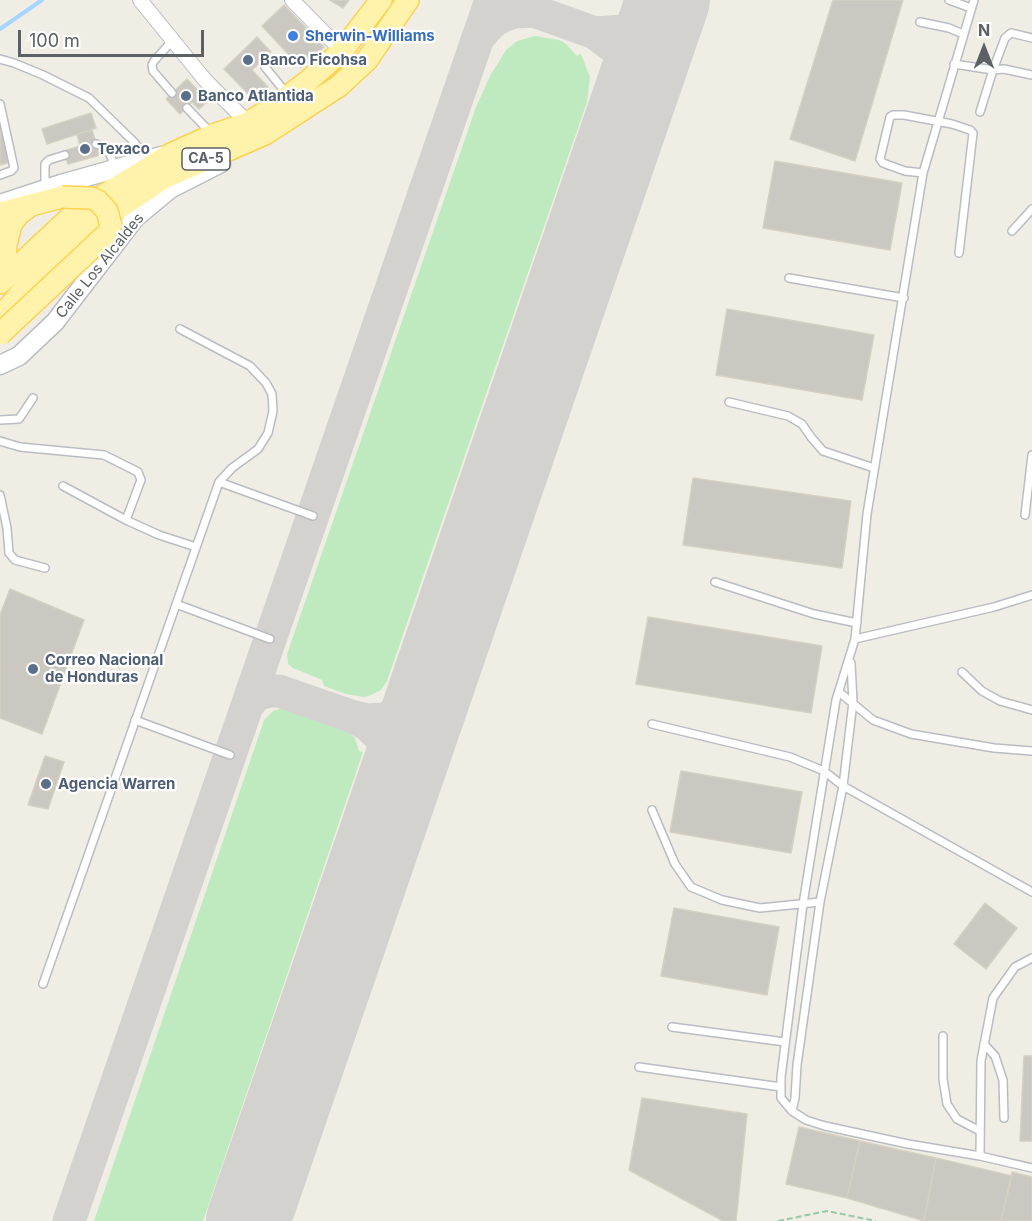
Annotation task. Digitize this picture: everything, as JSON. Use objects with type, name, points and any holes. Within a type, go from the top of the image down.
[{"type":"main road","name":"CA-5","points":[[0,318],[24,289],[88,229],[162,179],[339,86],[367,60],[402,12],[408,0]]},
{"type":"main road","name":"CA-5","points":[[1,282],[75,213],[171,154],[213,135],[256,129],[289,96],[342,51],[379,1]]},
{"type":"main road","name":"Calle Los Alcaldes","points":[[0,365],[19,356],[55,322],[135,218],[170,189],[242,153],[256,129]]},
{"type":"main road","points":[[1,282],[11,224],[19,214],[54,193],[115,168],[171,154]]},
{"type":"main road","points":[[0,204],[54,193],[91,198],[98,201],[107,212],[111,226],[109,232],[0,334]]},
{"type":"main road","points":[[0,213],[31,205]]},
{"type":"street","points":[[140,0],[205,80],[256,129]]},
{"type":"street","points":[[292,0],[342,51]]},
{"type":"lane","points":[[949,0],[973,4],[923,174],[867,514],[855,639],[839,692],[803,904],[785,1042],[781,1098],[792,1111],[806,1120],[825,1126],[1032,1168]]},
{"type":"lane","points":[[920,22],[949,28],[963,34]]},
{"type":"lane","points":[[980,112],[1005,38],[1011,33],[1032,38]]},
{"type":"lane","points":[[172,93],[153,71],[152,65],[173,40]]},
{"type":"lane","points":[[0,59],[43,75],[88,98],[135,143],[146,160]]},
{"type":"lane","points":[[954,64],[993,70],[1004,69],[1032,75]]},
{"type":"lane","points":[[265,67],[289,96]]},
{"type":"lane","points":[[0,105],[14,168],[0,175]]},
{"type":"lane","points":[[187,108],[213,135]]},
{"type":"lane","points":[[923,174],[905,171],[883,163],[880,159],[890,117],[893,115],[937,122],[970,130],[973,134],[959,253]]},
{"type":"lane","points":[[96,144],[108,148],[115,168]]},
{"type":"lane","points":[[54,193],[45,164],[49,160],[65,155]]},
{"type":"lane","points":[[1012,231],[1032,209]]},
{"type":"lane","points":[[789,278],[904,298]]},
{"type":"lane","points":[[43,984],[219,482],[232,468],[258,449],[268,434],[273,411],[272,394],[266,383],[250,366],[180,329]]},
{"type":"lane","points":[[0,420],[19,419],[33,398]]},
{"type":"lane","points":[[729,402],[788,416],[802,424],[823,451],[874,468]]},
{"type":"lane","points":[[0,441],[20,447],[104,455],[138,472],[141,480],[126,520]]},
{"type":"lane","points":[[1025,515],[1032,455]]},
{"type":"lane","points":[[219,482],[313,516]]},
{"type":"lane","points":[[63,486],[126,520],[196,548]]},
{"type":"lane","points":[[0,495],[7,528],[9,553],[15,560],[45,568]]},
{"type":"lane","points":[[715,582],[814,614],[856,623]]},
{"type":"lane","points":[[855,639],[994,607],[1032,594]]},
{"type":"lane","points":[[176,604],[270,639]]},
{"type":"lane","points":[[792,1111],[820,902],[843,786],[853,702],[850,657]]},
{"type":"lane","points":[[962,672],[982,691],[1000,701],[1032,710]]},
{"type":"lane","points":[[839,692],[873,720],[911,734],[994,748],[1032,751]]},
{"type":"lane","points":[[135,720],[230,755]]},
{"type":"lane","points":[[652,724],[790,757],[824,771],[843,786],[1032,892]]},
{"type":"lane","points":[[652,810],[675,864],[691,887],[722,900],[760,908],[820,902]]},
{"type":"lane","points":[[980,1156],[981,1061],[993,998],[1015,967],[1032,958]]},
{"type":"lane","points":[[672,1027],[785,1042]]},
{"type":"lane","points":[[943,1036],[943,1079],[947,1104],[957,1119],[980,1131]]},
{"type":"lane","points":[[984,1044],[995,1056],[1003,1080],[1004,1118]]},
{"type":"lane","points":[[639,1067],[781,1087]]},
{"type":"path","points":[[778,1221],[827,1211],[876,1221]]},
{"type":"green space","points":[[535,36],[559,40],[577,56],[581,54],[590,77],[587,102],[387,681],[381,690],[369,696],[346,694],[324,686],[322,680],[293,668],[288,664],[287,654],[476,107],[490,76],[506,50],[517,41]]},
{"type":"green space","points":[[283,708],[292,709],[344,729],[355,738],[359,751],[363,752],[203,1221],[94,1221],[264,720],[273,711]]},
{"type":"building","points":[[330,0],[349,0],[343,8]]},
{"type":"building","points":[[833,0],[903,0],[855,161],[790,139]]},
{"type":"building","name":"Sherwin-Williams","points":[[284,5],[324,47],[301,68],[262,26]]},
{"type":"building","name":"Banco Ficohsa","points":[[257,37],[271,52],[252,70],[268,87],[254,100],[224,69]]},
{"type":"building","name":"Banco Atlantida","points":[[187,79],[208,101],[199,109],[192,102],[180,114],[166,99]]},
{"type":"building","points":[[91,113],[96,128],[47,144],[42,129]]},
{"type":"building","points":[[0,127],[10,162],[0,165]]},
{"type":"building","name":"Texaco","points":[[92,130],[100,155],[68,164],[64,151],[80,146],[77,134]]},
{"type":"building","points":[[775,161],[902,183],[890,250],[763,228]]},
{"type":"building","points":[[727,309],[874,335],[862,400],[716,375]]},
{"type":"building","points":[[693,478],[851,501],[842,568],[683,545]]},
{"type":"building","name":"Correo Nacional de Honduras","points":[[10,589],[84,620],[42,734],[0,718],[0,615]]},
{"type":"building","points":[[648,617],[822,646],[811,713],[636,684]]},
{"type":"building","name":"Agencia Warren","points":[[45,756],[64,762],[48,809],[28,805]]},
{"type":"building","points":[[681,771],[802,792],[791,853],[670,832]]},
{"type":"building","points":[[985,903],[1017,928],[986,969],[954,944]]},
{"type":"building","points":[[674,908],[779,927],[767,995],[661,976]]},
{"type":"building","points":[[1024,1056],[1032,1056],[1032,1141],[1020,1141]]},
{"type":"building","points":[[642,1098],[747,1114],[736,1221],[723,1221],[629,1170]]},
{"type":"building","points":[[799,1127],[860,1141],[847,1198],[786,1184]]},
{"type":"building","points":[[860,1141],[936,1158],[924,1221],[847,1198]]},
{"type":"building","points":[[936,1158],[1012,1176],[1001,1221],[924,1221]]},
{"type":"building","points":[[1012,1172],[1032,1177],[1032,1221],[1001,1221]]},
{"type":"waterway","points":[[0,29],[42,0]]},
{"type":"taxiway","points":[[69,1221],[491,0]]},
{"type":"taxiway","points":[[595,33],[624,31],[639,25],[653,16],[666,0]]},
{"type":"taxiway","points":[[479,37],[491,23],[502,16],[534,11],[595,33],[616,49],[630,78],[634,97]]},
{"type":"taxiway","points":[[351,716],[368,720],[384,719],[418,700],[433,683]]},
{"type":"taxiway","points":[[247,706],[256,695],[268,691],[279,691],[351,716],[368,725],[389,746],[396,763],[397,788]]},
{"type":"runway","points":[[248,1221],[668,0]]},
{"type":"place","name":"Sherwin-Williams","points":[[293,36]]},
{"type":"place","name":"Banco Ficohsa","points":[[248,60]]},
{"type":"place","name":"Banco Atlantida","points":[[186,96]]},
{"type":"place","name":"Texaco","points":[[85,149]]},
{"type":"place","name":"Correo Nacional de Honduras","points":[[33,669]]},
{"type":"place","name":"Agencia Warren","points":[[46,784]]}]
